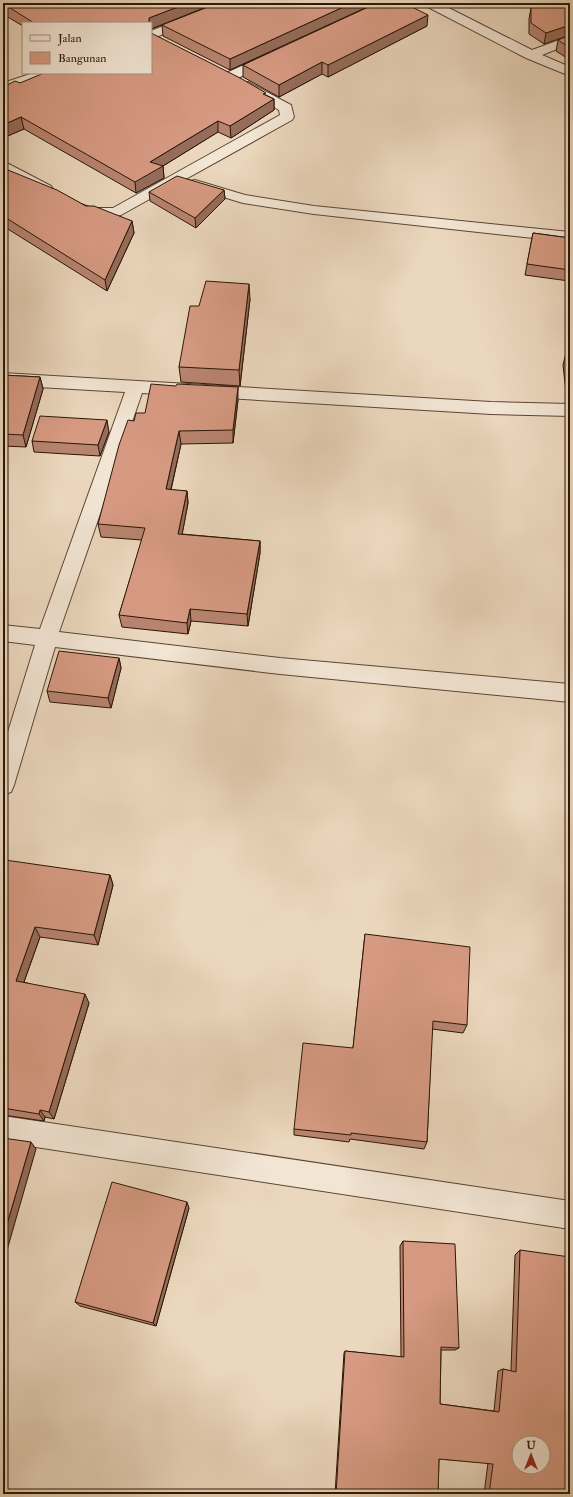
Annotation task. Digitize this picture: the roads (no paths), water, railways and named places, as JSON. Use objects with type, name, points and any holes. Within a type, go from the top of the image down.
[{"type":"street","points":[[152,36],[231,3]]},
{"type":"street","points":[[430,3],[531,55],[570,72]]},
{"type":"street","points":[[152,37],[165,44]]},
{"type":"street","points":[[531,55],[570,40]]},
{"type":"street","points":[[229,77],[283,51]]},
{"type":"street","points":[[3,165],[88,212],[116,212],[287,117],[286,108],[215,70]]},
{"type":"street","points":[[3,88],[42,74]]},
{"type":"street","points":[[175,178],[243,199],[314,210],[570,237]]},
{"type":"street","points":[[3,379],[491,408],[570,410]]},
{"type":"street","points":[[3,785],[47,638],[136,386]]},
{"type":"street","points":[[3,634],[280,666],[570,693]]},
{"type":"street","points":[[3,1129],[570,1215]]}]
